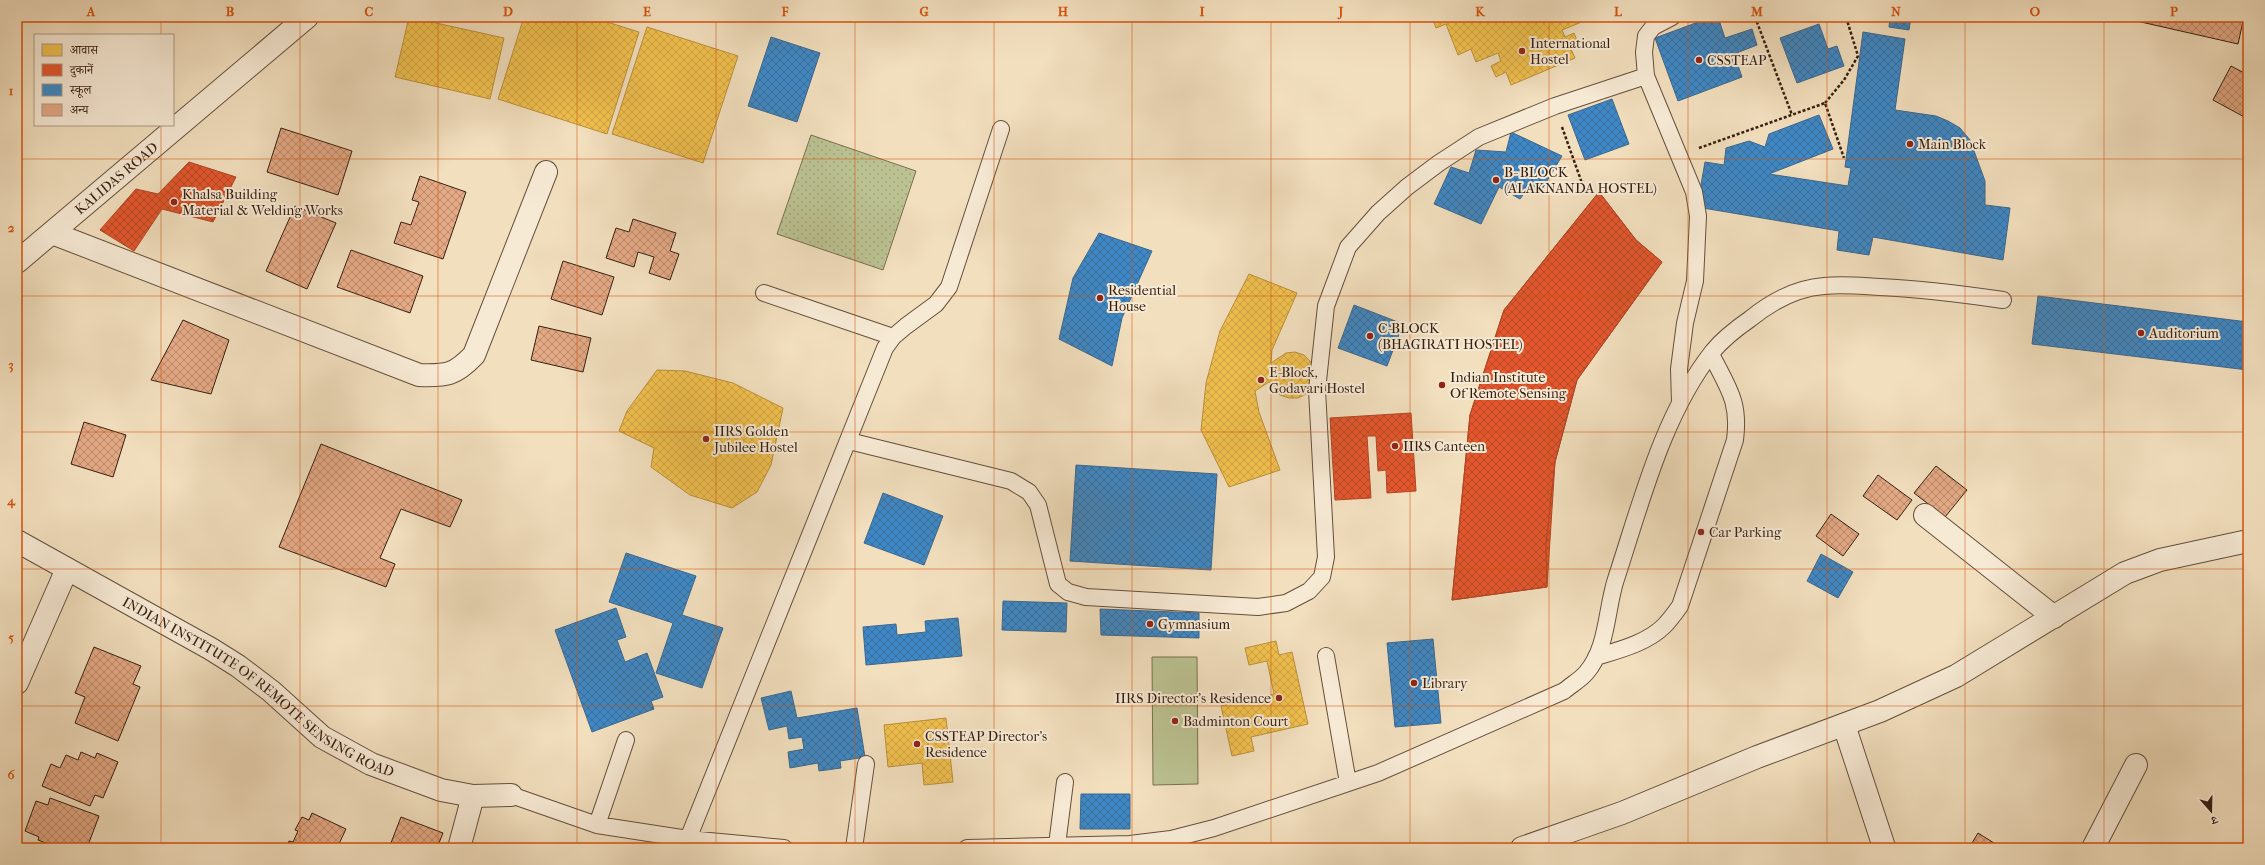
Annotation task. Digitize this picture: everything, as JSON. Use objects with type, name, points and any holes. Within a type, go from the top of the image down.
[{"type":"street","name":"KALIDAS ROAD","points":[[17,262],[307,17]]},
{"type":"street","points":[[52,233],[419,375],[440,376],[460,370],[474,356],[546,172]]},
{"type":"street","points":[[1925,515],[2054,617]]},
{"type":"street","name":"INDIAN INSTITUTE OF REMOTE SENSING ROAD","points":[[17,541],[180,630],[238,666],[271,691],[322,737],[371,764],[404,778],[441,790],[473,796],[511,795]]},
{"type":"street","points":[[1522,848],[1622,813],[1757,758],[1844,725],[1956,676],[2125,573],[2160,560],[2248,541]]},
{"type":"street","points":[[17,683],[67,569]]},
{"type":"street","points":[[1844,725],[1884,847]]},
{"type":"street","points":[[2093,848],[2136,766]]},
{"type":"street","points":[[458,848],[473,796]]},
{"type":"lane","points":[[1672,17],[1653,27],[1646,36],[1644,52],[1646,76],[1694,192],[1698,216],[1695,281],[1685,323],[1679,369],[1680,402]]},
{"type":"lane","points":[[849,441],[1011,481],[1028,492],[1038,505],[1058,584],[1068,592],[1086,597],[1258,607],[1286,603],[1309,591],[1322,577],[1326,557],[1316,390],[1326,306],[1348,247],[1378,213],[1439,163],[1479,137],[1555,106],[1646,76]]},
{"type":"lane","points":[[688,839],[849,441],[879,361],[893,338],[936,304],[945,295],[949,287],[1001,129]]},
{"type":"lane","points":[[967,848],[1130,844],[1171,839],[1214,828],[1378,773],[1564,691],[1586,674],[1596,657],[1606,625],[1614,585],[1635,521],[1647,485],[1680,402],[1711,354],[1737,329],[1759,311],[1783,297],[1802,290],[1824,286],[1845,285],[1916,290],[2003,300]]},
{"type":"lane","points":[[764,293],[893,338]]},
{"type":"lane","points":[[1596,657],[1632,646],[1664,627],[1680,606],[1735,440],[1738,420],[1731,394],[1711,354]]},
{"type":"lane","points":[[1326,656],[1348,783]]},
{"type":"lane","points":[[597,825],[626,740]]},
{"type":"lane","points":[[854,848],[866,764]]},
{"type":"lane","points":[[1057,845],[1065,782]]},
{"type":"lane","points":[[511,795],[597,825],[688,839],[784,848]]},
{"type":"path","points":[[1756,17],[1792,115]]},
{"type":"path","points":[[1679,155],[1825,103],[1844,80],[1858,56],[1846,17]]},
{"type":"path","points":[[1825,103],[1844,158]]},
{"type":"path","points":[[1555,106],[1583,186]]},
{"type":"green space","points":[[811,135],[916,171],[883,270],[777,234]]},
{"type":"green space","name":"Badminton Court","points":[[1152,657],[1197,657],[1198,784],[1153,785]]},
{"type":"building: आवास","points":[[409,17],[504,38],[490,99],[395,77]]},
{"type":"building: आवास","points":[[524,17],[591,17],[639,32],[607,134],[498,99]]},
{"type":"building: आवास","name":"International Hostel","points":[[1432,17],[1594,17],[1562,30],[1565,37],[1574,33],[1579,45],[1571,49],[1575,58],[1511,85],[1506,72],[1496,77],[1491,66],[1501,61],[1498,53],[1476,62],[1471,49],[1458,55],[1446,24],[1436,28]]},
{"type":"building: आवास","points":[[647,27],[738,56],[703,163],[612,134]]},
{"type":"building: आवास","name":"E-Block, Godavari Hostel","points":[[1249,274],[1297,293],[1272,350],[1271,363],[1286,353],[1295,352],[1304,355],[1315,369],[1312,387],[1306,394],[1298,398],[1289,398],[1280,395],[1269,382],[1255,391],[1259,412],[1280,470],[1229,487],[1201,430],[1206,383],[1220,331]]},
{"type":"building: आवास","name":"IIRS Golden Jubilee Hostel","points":[[657,370],[685,371],[733,383],[783,408],[771,465],[757,492],[732,508],[690,495],[651,467],[654,448],[619,431],[627,411]]},
{"type":"building: आवास","name":"IIRS Director's Residence","points":[[1276,641],[1279,655],[1292,652],[1308,724],[1251,737],[1254,751],[1232,756],[1221,706],[1274,694],[1267,661],[1249,665],[1245,648]]},
{"type":"building: आवास","name":"CSSTEAP Director's Residence","points":[[946,718],[953,782],[924,785],[922,763],[888,767],[884,725]]},
{"type":"building: दुकानें","name":"Khalsa Building Material & Welding Works","points":[[189,162],[236,177],[213,222],[162,209],[134,251],[100,230],[136,189],[158,194]]},
{"type":"building: दुकानें","points":[[1599,192],[1636,240],[1662,262],[1577,380],[1555,462],[1546,544],[1547,587],[1452,600],[1470,415],[1504,310]]},
{"type":"building: दुकानें","points":[[1599,192],[1636,240],[1662,262],[1577,380],[1555,462],[1547,587],[1452,600],[1470,415],[1504,310]]},
{"type":"building: दुकानें","name":"IIRS Canteen","points":[[1411,413],[1416,491],[1387,493],[1386,470],[1378,471],[1376,436],[1367,436],[1371,498],[1335,500],[1330,418]]},
{"type":"building: स्कूल","name":"CSSTEAP","points":[[1712,17],[1718,17],[1725,38],[1752,29],[1757,45],[1734,54],[1742,77],[1678,101],[1655,38]]},
{"type":"building: स्कूल","points":[[1890,17],[1911,17],[1909,30],[1889,27]]},
{"type":"building: स्कूल","points":[[1819,24],[1828,49],[1837,46],[1844,66],[1797,83],[1780,38]]},
{"type":"building: स्कूल","name":"Main Block","points":[[1863,32],[1905,39],[1895,110],[1936,116],[1960,128],[1970,140],[1985,181],[1985,205],[2010,208],[2003,260],[1873,237],[1869,255],[1837,250],[1839,231],[1697,207],[1705,162],[1724,165],[1726,148],[1749,141],[1765,147],[1769,134],[1819,115],[1833,149],[1769,174],[1848,186],[1851,168],[1845,167]]},
{"type":"building: स्कूल","points":[[771,37],[820,53],[797,122],[748,106]]},
{"type":"building: स्कूल","points":[[1612,99],[1629,144],[1585,160],[1568,115]]},
{"type":"building: स्कूल","name":"B- BLOCK (ALAKNANDA HOSTEL)","points":[[1511,132],[1562,156],[1539,194],[1528,188],[1520,199],[1499,187],[1481,224],[1434,204],[1451,167],[1469,173],[1476,150],[1506,152]]},
{"type":"building: स्कूल","name":"Residential House","points":[[1099,233],[1152,251],[1122,318],[1112,366],[1059,339],[1073,278]]},
{"type":"building: स्कूल","name":"Auditorium","points":[[2038,296],[2248,322],[2248,370],[2032,344]]},
{"type":"building: स्कूल","name":"C-BLOCK (BHAGIRATI HOSTEL)","points":[[1354,305],[1403,324],[1387,366],[1338,348]]},
{"type":"building: स्कूल","points":[[1076,465],[1217,474],[1211,570],[1070,561]]},
{"type":"building: स्कूल","points":[[883,493],[943,516],[924,565],[864,543]]},
{"type":"building: स्कूल","points":[[626,553],[696,576],[682,615],[723,628],[702,688],[656,673],[673,623],[609,602]]},
{"type":"building: स्कूल","points":[[1821,554],[1853,572],[1838,598],[1807,581]]},
{"type":"building: स्कूल","points":[[1003,601],[1067,603],[1066,632],[1002,630]]},
{"type":"building: स्कूल","points":[[616,608],[626,637],[617,640],[625,662],[647,653],[663,697],[651,701],[654,709],[592,732],[555,630]]},
{"type":"building: स्कूल","name":"Gymnasium","points":[[1100,609],[1199,613],[1199,638],[1101,635]]},
{"type":"building: स्कूल","points":[[958,618],[962,656],[866,665],[863,627],[896,624],[897,635],[926,632],[925,621]]},
{"type":"building: स्कूल","name":"Library","points":[[1433,639],[1441,723],[1395,727],[1387,643]]},
{"type":"building: स्कूल","points":[[791,691],[797,718],[857,708],[865,757],[840,761],[841,768],[819,771],[818,763],[790,768],[788,752],[804,749],[802,737],[789,739],[787,726],[769,730],[761,698]]},
{"type":"building: स्कूल","points":[[1081,794],[1130,794],[1130,829],[1080,829]]},
{"type":"building: अन्य","points":[[2119,17],[2244,17],[2238,44]]},
{"type":"building: अन्य","points":[[2231,66],[2248,75],[2248,119],[2213,100]]},
{"type":"building: अन्य","points":[[281,128],[352,151],[338,195],[267,172]]},
{"type":"building: अन्य","points":[[420,176],[466,192],[443,259],[394,243],[401,222],[411,225],[419,202],[412,200]]},
{"type":"building: अन्य","points":[[295,206],[336,223],[307,289],[266,271]]},
{"type":"building: अन्य","points":[[633,219],[676,233],[670,251],[679,254],[670,280],[649,273],[654,257],[638,252],[634,267],[606,258],[616,228],[629,232]]},
{"type":"building: अन्य","points":[[351,250],[423,276],[410,313],[337,287]]},
{"type":"building: अन्य","points":[[563,261],[614,277],[602,315],[551,299]]},
{"type":"building: अन्य","points":[[183,320],[229,340],[211,394],[151,380]]},
{"type":"building: अन्य","points":[[539,326],[591,338],[583,372],[531,360]]},
{"type":"building: अन्य","points":[[84,422],[126,435],[113,477],[71,464]]},
{"type":"building: अन्य","points":[[321,444],[462,500],[450,527],[401,509],[380,558],[395,564],[386,587],[279,547]]},
{"type":"building: अन्य","points":[[1936,466],[1967,490],[1945,517],[1914,493]]},
{"type":"building: अन्य","points":[[1878,475],[1912,500],[1897,520],[1863,496]]},
{"type":"building: अन्य","points":[[1831,514],[1859,534],[1843,556],[1816,536]]},
{"type":"building: अन्य","points":[[94,647],[141,666],[133,684],[140,687],[118,741],[75,723],[85,697],[75,693]]},
{"type":"building: अन्य","points":[[81,752],[95,758],[97,753],[118,762],[103,798],[95,795],[90,806],[42,786],[51,764],[60,768],[66,755],[78,760]]},
{"type":"building: अन्य","points":[[50,798],[99,816],[87,848],[59,848],[38,840],[39,837],[25,831],[36,801],[48,805]]},
{"type":"building: अन्य","points":[[312,813],[346,829],[337,848],[286,848],[289,841],[293,842],[298,831],[295,830],[302,817],[309,820]]},
{"type":"building: अन्य","points":[[401,817],[443,833],[437,848],[389,848]]},
{"type":"building: अन्य","points":[[1978,833],[2002,848],[1969,848]]},
{"type":"place","name":"International Hostel","points":[[1522,51]]},
{"type":"place","name":"CSSTEAP","points":[[1699,60]]},
{"type":"place","name":"Main Block","points":[[1910,144]]},
{"type":"place","name":"B- BLOCK (ALAKNANDA HOSTEL)","points":[[1496,180]]},
{"type":"place","name":"Khalsa Building Material & Welding Works","points":[[174,202]]},
{"type":"place","name":"Residential House","points":[[1100,298]]},
{"type":"place","name":"Auditorium","points":[[2141,333]]},
{"type":"place","name":"C-BLOCK (BHAGIRATI HOSTEL)","points":[[1370,336]]},
{"type":"place","name":"E-Block, Godavari Hostel","points":[[1261,380]]},
{"type":"place","name":"Indian Institute Of Remote Sensing","points":[[1442,385]]},
{"type":"place","name":"IIRS Golden Jubilee Hostel","points":[[706,439]]},
{"type":"place","name":"IIRS Canteen","points":[[1395,446]]},
{"type":"place","name":"Car Parking","points":[[1701,532]]},
{"type":"place","name":"Gymnasium","points":[[1150,624]]},
{"type":"place","name":"Library","points":[[1414,683]]},
{"type":"place","name":"IIRS Director's Residence","points":[[1279,698]]},
{"type":"place","name":"Badminton Court","points":[[1175,721]]},
{"type":"place","name":"CSSTEAP Director's Residence","points":[[917,744]]}]
